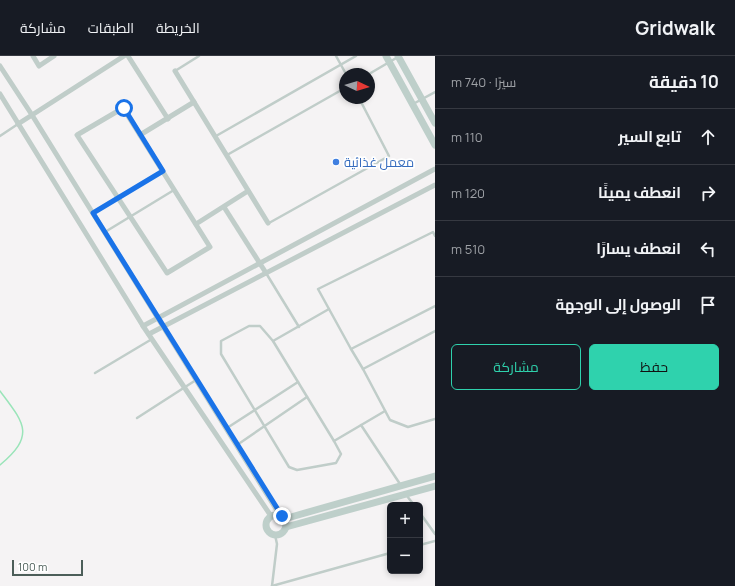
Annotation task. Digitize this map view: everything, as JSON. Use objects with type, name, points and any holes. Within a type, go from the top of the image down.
[{"type":"street","points":[[33,56],[39,66],[54,56]]},
{"type":"street","points":[[18,124],[124,56]]},
{"type":"street","points":[[128,56],[168,119]]},
{"type":"street","points":[[398,57],[435,123]]},
{"type":"street","points":[[388,59],[435,145]]},
{"type":"street","points":[[0,66],[32,115],[284,521],[282,532],[275,535],[269,532],[266,528],[267,521],[271,516]]},
{"type":"street","points":[[175,71],[268,223]]},
{"type":"street","points":[[0,94],[148,334],[271,516]]},
{"type":"street","points":[[140,135],[194,102]]},
{"type":"street","points":[[124,108],[140,135],[210,247],[167,273],[77,135],[124,108]]},
{"type":"street","points":[[143,326],[435,170]]},
{"type":"street","points":[[148,334],[435,185]]},
{"type":"street","points":[[196,224],[248,191]]},
{"type":"street","points":[[224,206],[266,273]]},
{"type":"street","points":[[284,521],[435,476]]},
{"type":"street","points":[[271,516],[275,515],[284,521],[406,494],[435,486]]},
{"type":"lane","points":[[175,71],[199,56]]},
{"type":"lane","points":[[336,56],[343,68]]},
{"type":"lane","points":[[215,137],[356,56]]},
{"type":"lane","points":[[375,69],[388,59],[398,57]]},
{"type":"lane","points":[[226,156],[339,91]]},
{"type":"lane","points":[[413,105],[435,92]]},
{"type":"lane","points":[[268,223],[389,156],[362,104]]},
{"type":"lane","points":[[0,136],[18,124]]},
{"type":"lane","points":[[93,213],[163,171]]},
{"type":"lane","points":[[105,232],[175,189]]},
{"type":"lane","points":[[435,236],[433,232],[318,289],[390,420],[408,427],[435,419]]},
{"type":"lane","points":[[266,273],[299,326]]},
{"type":"lane","points":[[351,349],[435,306]]},
{"type":"lane","points":[[273,341],[329,309]]},
{"type":"lane","points":[[249,326],[260,326],[273,341],[341,454],[336,463],[297,470],[289,467],[220,354],[221,342],[249,326]]},
{"type":"lane","points":[[363,369],[435,330]]},
{"type":"lane","points":[[95,373],[152,339]]},
{"type":"lane","points":[[136,418],[197,380]]},
{"type":"lane","points":[[226,428],[298,382]]},
{"type":"lane","points":[[237,445],[308,397]]},
{"type":"lane","points":[[334,441],[385,411]]},
{"type":"lane","points":[[361,425],[412,502]]},
{"type":"lane","points":[[401,486],[406,494]]},
{"type":"lane","points":[[423,518],[435,534]]},
{"type":"lane","points":[[275,535],[276,544],[272,586],[387,554]]},
{"type":"lane","points":[[423,544],[435,541]]},
{"type":"waterway","points":[[0,391],[15,412],[22,429],[22,437],[19,445],[0,465]]},
{"type":"place","name":"معمل غذائية","points":[[336,162]]},
{"type":"route","points":[[124,108],[163,171],[93,213],[282,516]]}]
